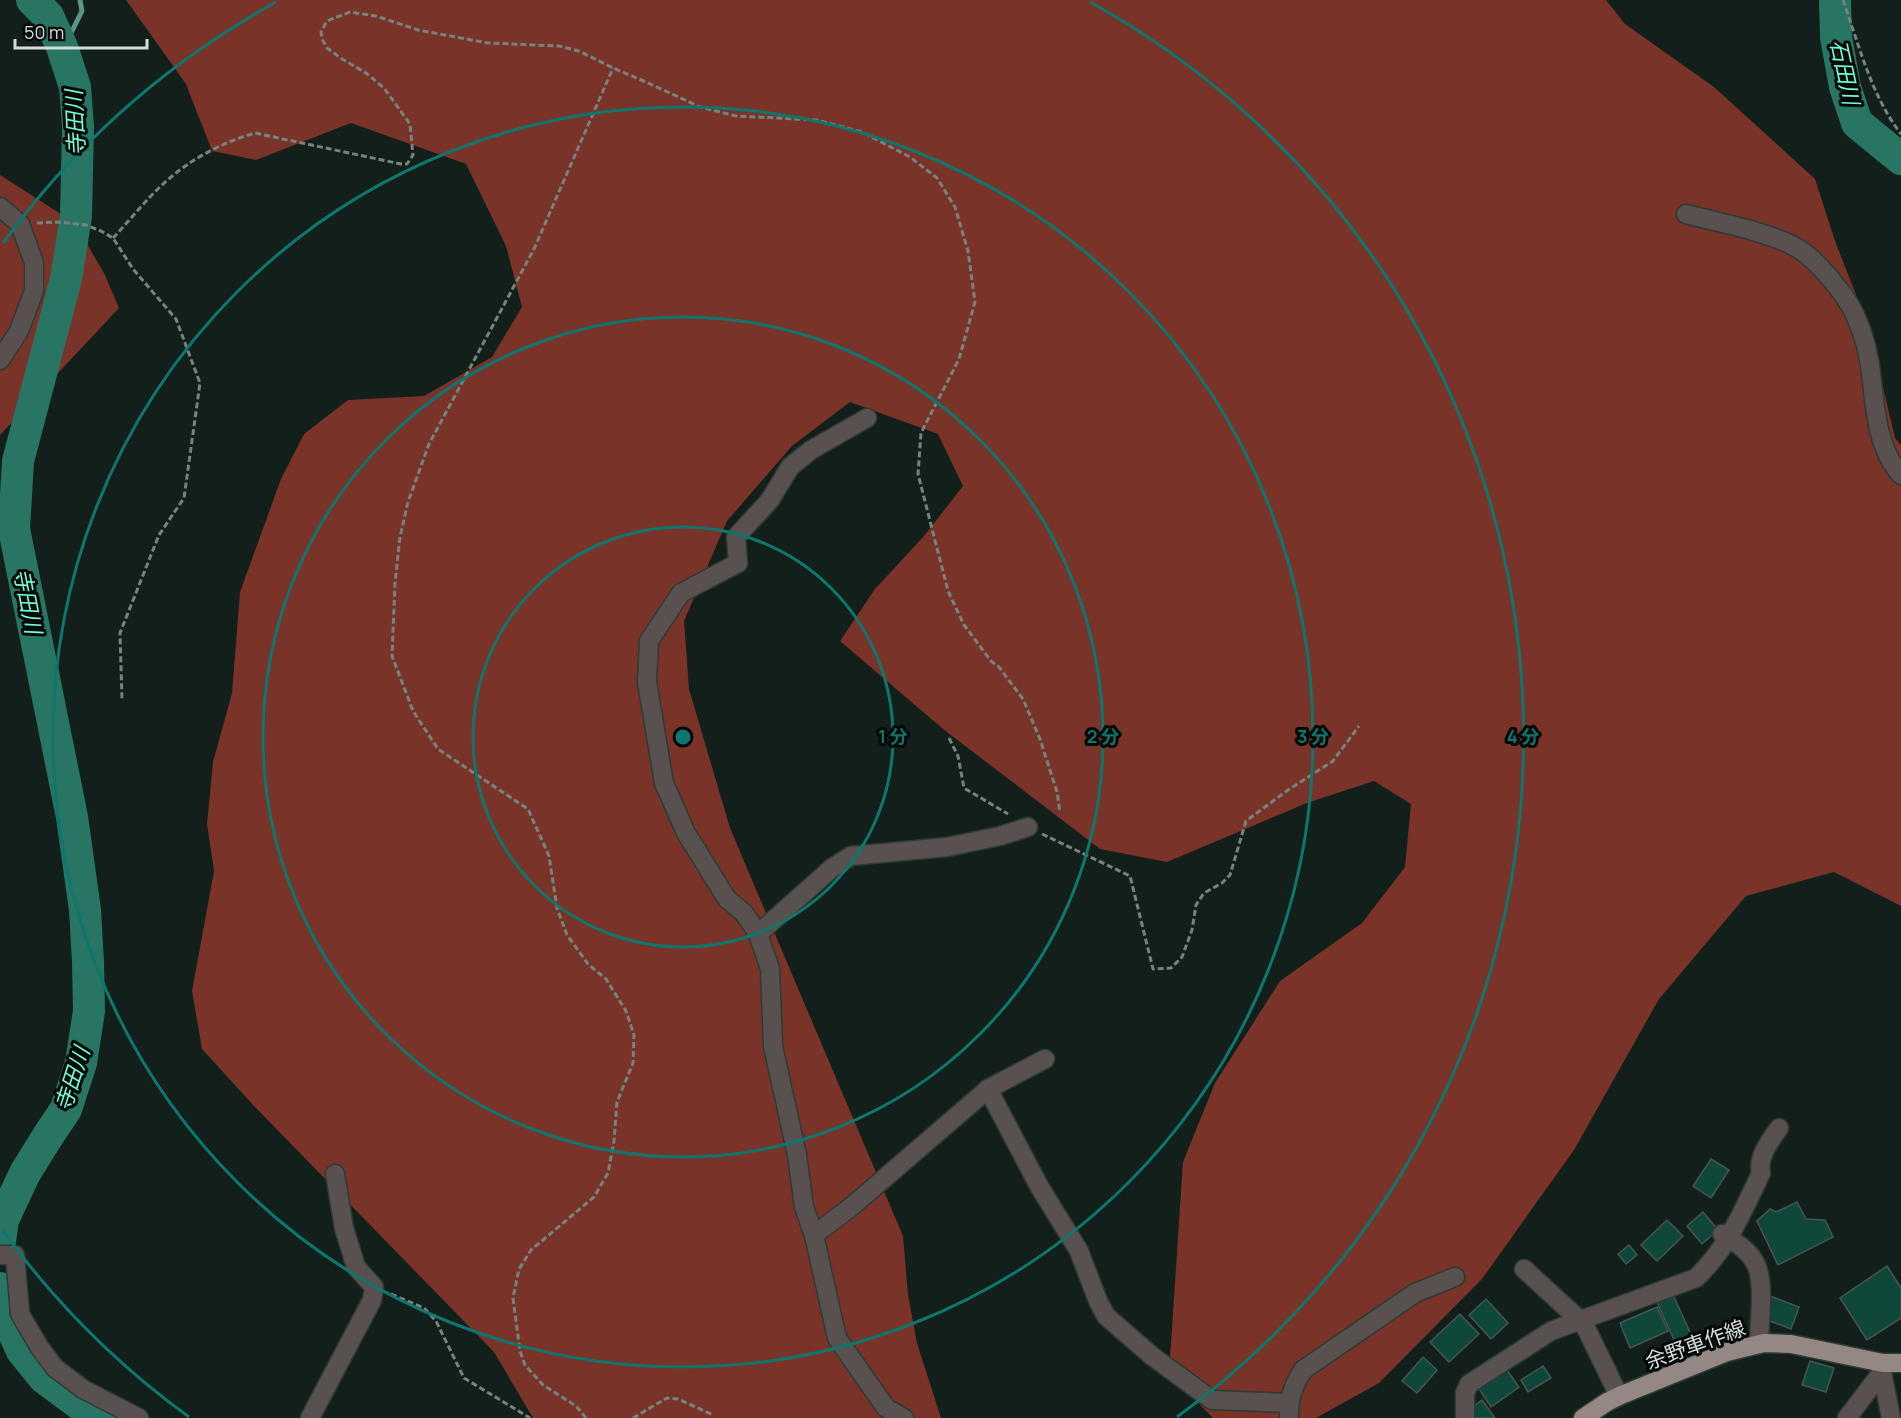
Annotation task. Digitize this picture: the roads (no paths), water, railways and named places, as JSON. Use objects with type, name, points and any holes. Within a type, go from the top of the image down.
[{"type":"main road","name":"余野車作線","points":[[1583,1418],[1619,1396],[1727,1352],[1759,1344],[1791,1344],[1889,1366]]},
{"type":"street","points":[[0,207],[20,224],[34,263],[34,291],[19,331],[0,360]]},
{"type":"street","points":[[1686,214],[1771,237],[1799,249],[1826,274],[1855,314],[1872,372],[1876,416],[1886,450],[1901,476]]},
{"type":"street","points":[[867,418],[811,450],[790,467],[770,500],[735,537],[738,563],[681,593],[649,641],[647,682],[664,783],[686,833],[727,899],[744,913],[758,934],[770,969],[773,1046],[797,1155],[804,1207],[814,1235],[837,1338],[886,1408],[904,1418]]},
{"type":"street","points":[[758,934],[832,868],[851,856],[947,847],[1000,836],[1029,827]]},
{"type":"street","points":[[814,1235],[851,1207],[988,1089],[1045,1059]]},
{"type":"street","points":[[988,1089],[1039,1186],[1079,1251],[1106,1316],[1152,1356],[1212,1400],[1289,1410],[1293,1385],[1303,1370],[1415,1293],[1455,1277]]},
{"type":"street","points":[[1465,1418],[1465,1393],[1469,1384],[1551,1331],[1696,1278],[1709,1266],[1761,1173],[1760,1166],[1766,1147],[1779,1128]]},
{"type":"street","points":[[310,1418],[372,1300],[374,1287],[356,1267],[344,1228],[335,1174]]},
{"type":"street","points":[[1726,1236],[1746,1250],[1760,1273],[1759,1344]]},
{"type":"street","points":[[0,1255],[15,1255],[21,1314],[40,1348],[55,1368],[83,1389],[139,1418]]},
{"type":"street","points":[[1524,1269],[1584,1324],[1619,1396]]},
{"type":"street","points":[[1847,1418],[1889,1366]]},
{"type":"street","points":[[1889,1366],[1891,1418]]},
{"type":"waterway","name":"寺田川","points":[[0,1241],[3,1220],[25,1173],[66,1109],[81,1063],[89,1011],[85,910],[72,817],[14,529],[18,461],[66,279],[76,216],[78,127],[75,87],[62,47],[48,16],[32,0]]},
{"type":"waterway","points":[[62,47],[82,11],[80,0]]},
{"type":"waterway","name":"石田川","points":[[1835,0],[1836,37],[1845,87],[1857,123],[1901,159]]},
{"type":"waterway","points":[[0,1288],[9,1322],[22,1351],[44,1378],[90,1412],[102,1418]]}]
